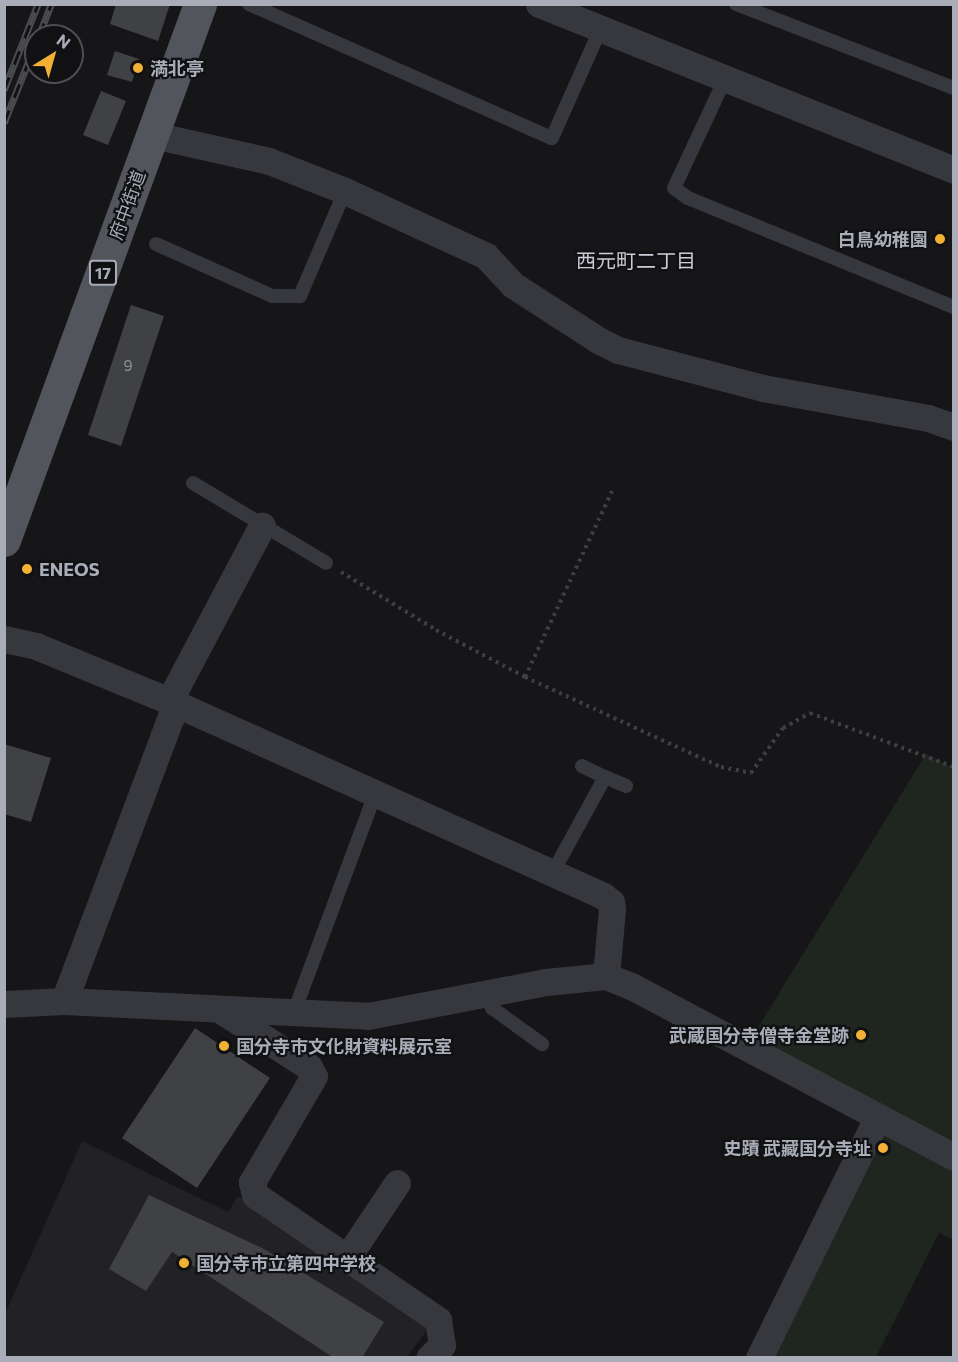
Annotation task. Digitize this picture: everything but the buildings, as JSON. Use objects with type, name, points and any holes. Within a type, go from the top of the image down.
[{"type":"main road","name":"府中街道","points":[[4,540],[200,4]]},
{"type":"street","points":[[539,4],[954,170]]},
{"type":"street","points":[[153,135],[269,161],[345,191],[486,256],[513,285],[600,341],[618,350],[763,388],[928,418],[954,427]]},
{"type":"street","points":[[64,1001],[171,717],[175,690],[262,526]]},
{"type":"street","points":[[4,639],[36,646],[172,702],[553,872],[611,902],[606,976]]},
{"type":"street","points":[[4,1004],[64,1001],[368,1016],[546,982],[606,976],[651,997],[954,1157]]},
{"type":"street","points":[[218,1008],[309,1067],[314,1076],[252,1182],[255,1195],[438,1320],[442,1345],[429,1358]]},
{"type":"street","points":[[759,1358],[877,1118]]},
{"type":"street","points":[[347,1258],[397,1183]]},
{"type":"lane","points":[[249,4],[552,138],[600,30]]},
{"type":"lane","points":[[736,4],[954,88]]},
{"type":"lane","points":[[725,79],[674,188],[688,198],[954,308]]},
{"type":"lane","points":[[156,244],[272,296],[300,296],[345,191]]},
{"type":"lane","points":[[193,483],[326,563]]},
{"type":"lane","points":[[582,766],[626,786]]},
{"type":"lane","points":[[553,872],[605,777]]},
{"type":"lane","points":[[294,1012],[376,792]]},
{"type":"lane","points":[[491,992],[492,1008],[542,1044]]},
{"type":"path","points":[[525,677],[614,487]]},
{"type":"path","points":[[326,563],[436,630],[525,677],[722,767],[751,773],[783,728],[810,713],[954,767]]},
{"type":"shaded area","points":[[926,754],[953,768],[953,1239],[939,1233],[876,1357],[759,1357],[877,1118],[746,1047]]},
{"type":"shaded area","name":"国分寺市立第四中学校","points":[[82,1141],[228,1212],[238,1196],[426,1317],[429,1327],[407,1357],[5,1358],[5,1314]]},
{"type":"railway","points":[[4,90],[38,4]]},
{"type":"railway","points":[[44,24],[51,4]]},
{"type":"railway","points":[[4,123],[24,73]]},
{"type":"place","name":"満北亭","points":[[138,68]]},
{"type":"place","name":"白鳥幼稚園","points":[[940,239]]},
{"type":"place","name":"ENEOS","points":[[27,569]]},
{"type":"place","name":"武蔵国分寺僧寺金堂跡","points":[[861,1035]]},
{"type":"place","name":"国分寺市文化財資料展示室","points":[[224,1046]]},
{"type":"place","name":"史蹟 武藏国分寺址","points":[[883,1148]]},
{"type":"place","name":"国分寺市立第四中学校","points":[[184,1263]]},
{"type":"district","name":"西元町二丁目","points":[[636,260]]}]
